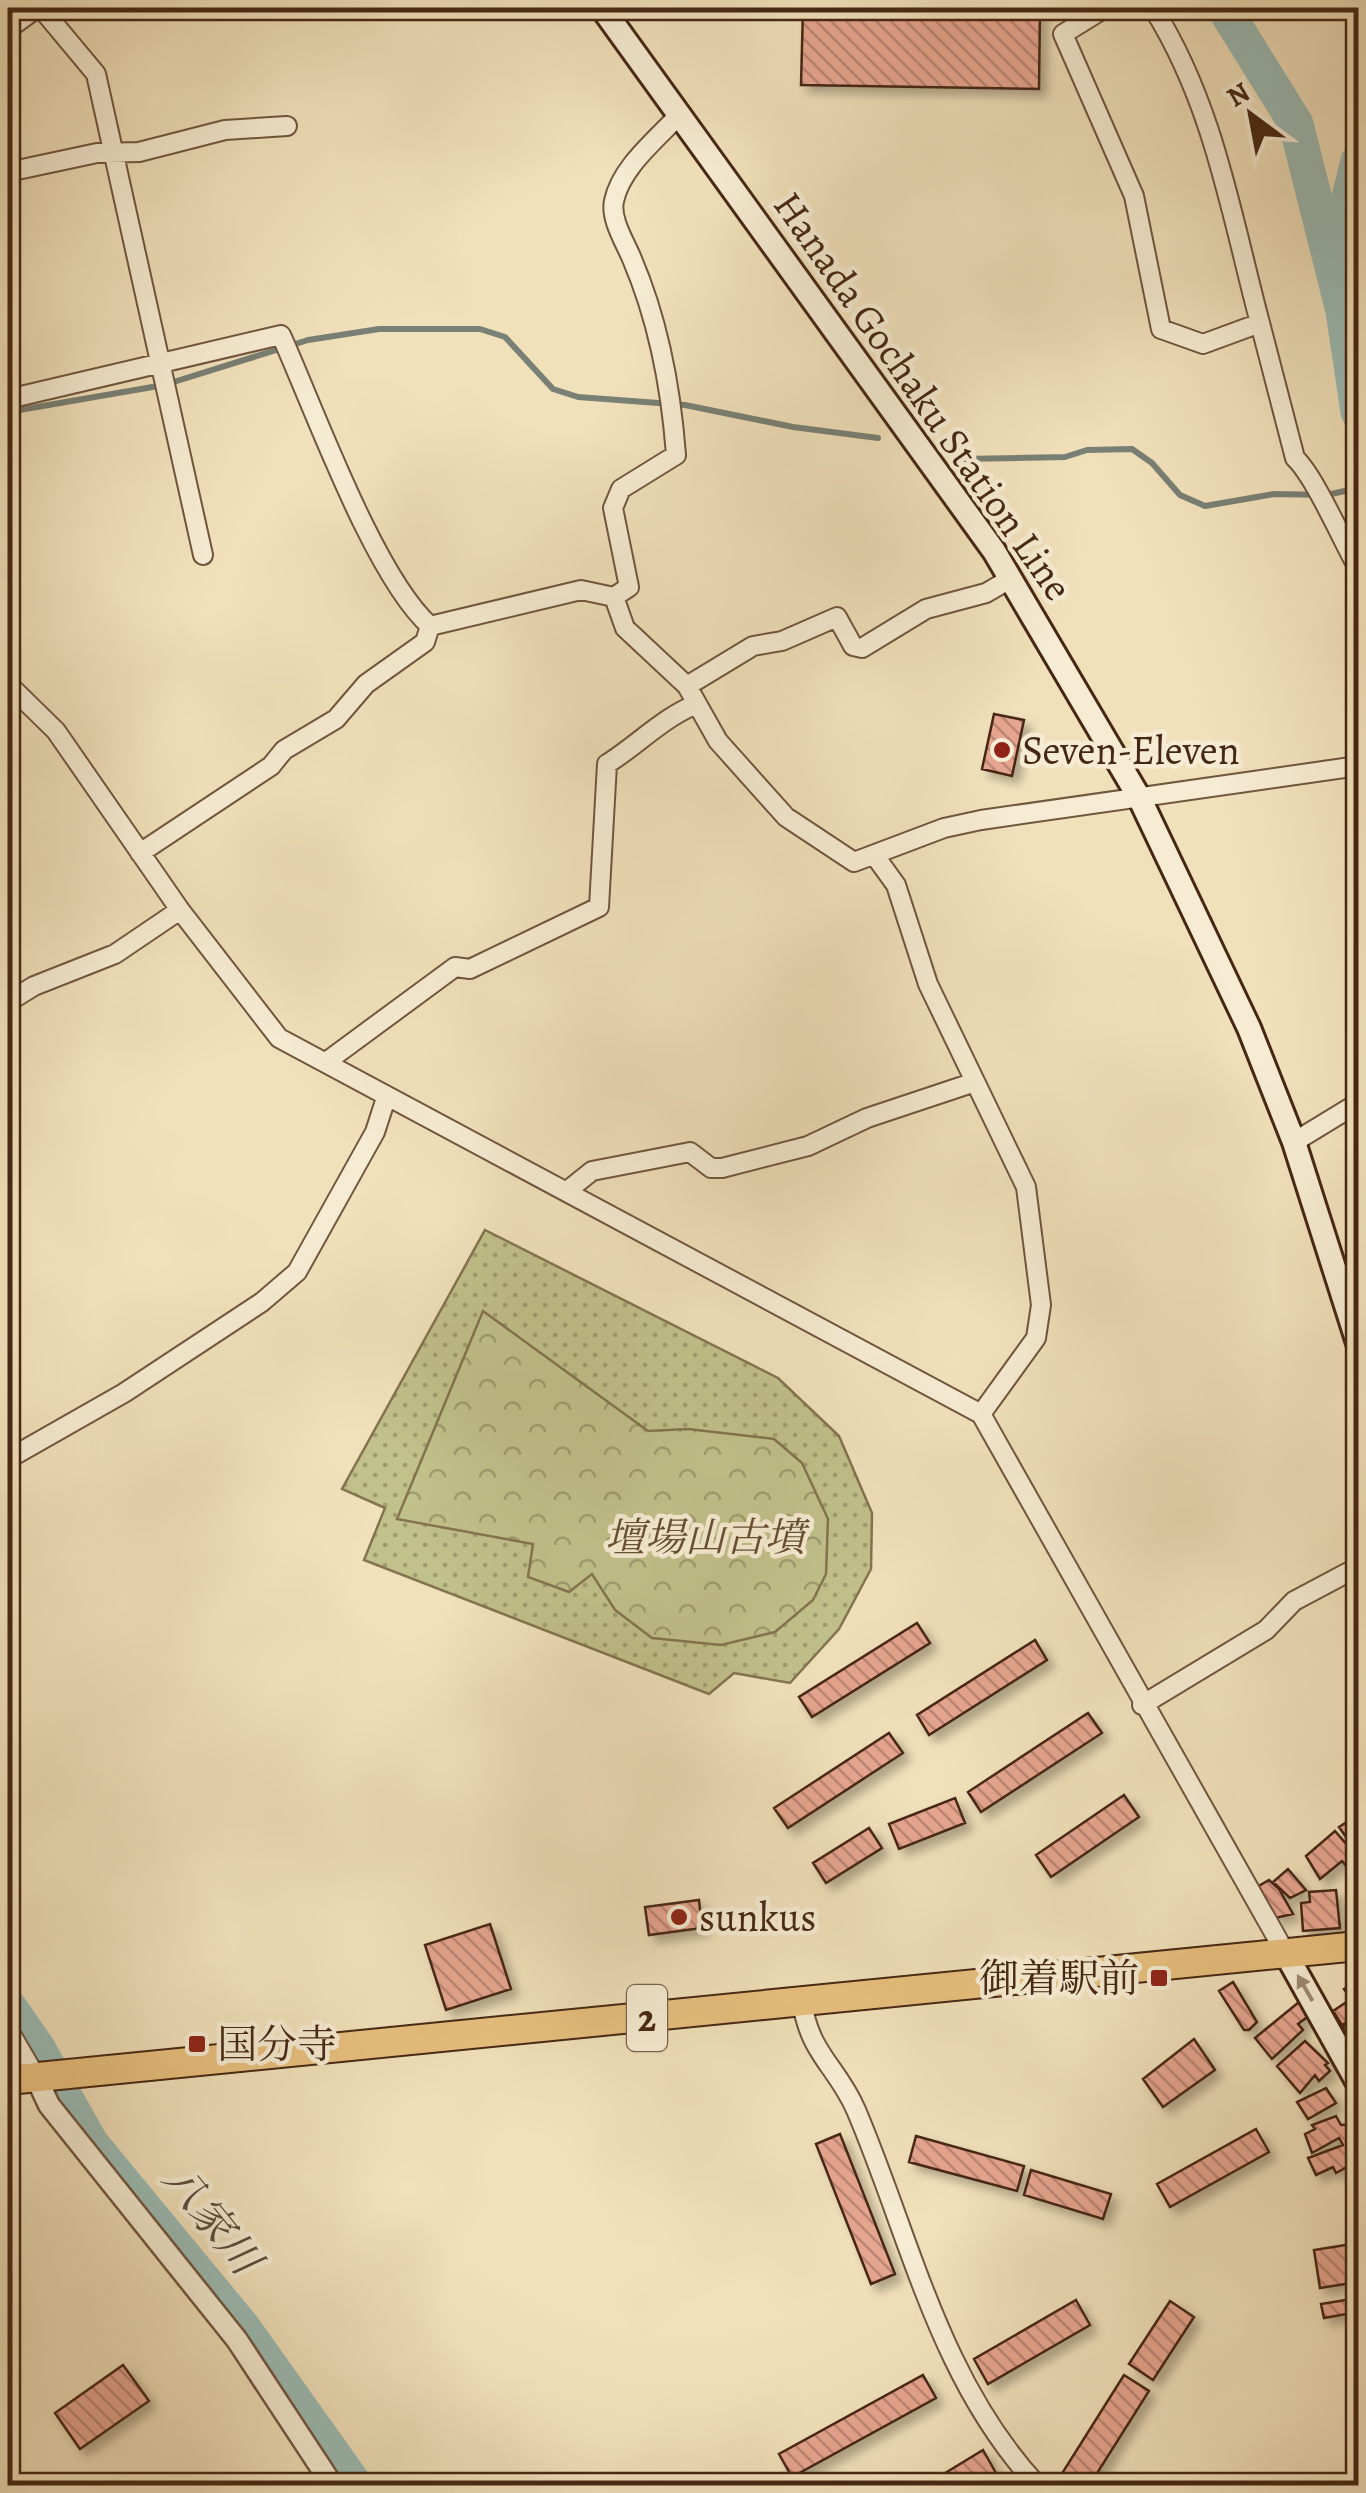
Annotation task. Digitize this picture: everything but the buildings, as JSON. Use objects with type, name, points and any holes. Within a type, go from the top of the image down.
[{"type":"highway","name":"2","points":[[8,2080],[1358,1946]]},
{"type":"main road","name":"Hanada Gochaku Station Line","points":[[602,8],[1010,578],[1140,799],[1250,1028],[1294,1142],[1358,1342]]},
{"type":"main road","points":[[1286,1954],[1358,2083]]},
{"type":"street","points":[[8,29],[39,8],[96,74],[157,365],[202,555]]},
{"type":"street","points":[[1105,8],[1063,34],[1134,196],[1161,329],[1203,344],[1260,323]]},
{"type":"street","points":[[1153,8],[1201,97],[1227,183],[1295,458],[1309,471],[1320,501],[1358,568]]},
{"type":"street","points":[[430,626],[581,590],[614,597],[629,587],[613,508],[621,489],[676,455],[670,380],[638,274],[612,212],[614,197],[632,166],[679,115]]},
{"type":"street","points":[[8,172],[96,153],[113,155],[224,130],[287,126]]},
{"type":"street","points":[[8,399],[281,335],[376,546],[430,626]]},
{"type":"street","points":[[686,686],[753,646],[782,640],[837,617],[853,646],[862,648],[926,608],[986,593],[1010,578]]},
{"type":"street","points":[[614,597],[625,628],[686,686],[718,741],[786,817],[854,862],[963,824],[1358,766]]},
{"type":"street","points":[[140,853],[271,766],[284,750],[336,718],[366,684],[425,642],[430,626]]},
{"type":"street","points":[[8,684],[56,731],[180,910],[279,1038],[981,1414],[1286,1954]]},
{"type":"street","points":[[326,1062],[455,967],[470,968],[599,907],[607,764],[646,740],[681,710],[696,704]]},
{"type":"street","points":[[875,856],[896,885],[928,984],[1026,1188],[1041,1304],[1036,1338],[981,1414]]},
{"type":"street","points":[[8,1002],[115,954],[180,910]]},
{"type":"street","points":[[567,1191],[592,1171],[690,1152],[711,1168],[722,1168],[808,1146],[867,1118],[974,1082]]},
{"type":"street","points":[[8,1459],[124,1393],[262,1302],[297,1272],[375,1132],[386,1098]]},
{"type":"street","points":[[1294,1142],[1358,1104]]},
{"type":"street","points":[[1142,1705],[1266,1630],[1294,1601],[1358,1568]]},
{"type":"street","points":[[802,2002],[807,2034],[854,2106],[950,2358],[998,2437],[1038,2486]]},
{"type":"street","points":[[8,2029],[49,2106],[237,2340],[333,2486]]},
{"type":"green space","points":[[485,1230],[778,1378],[839,1436],[872,1513],[871,1569],[839,1629],[790,1683],[734,1673],[709,1694],[364,1560],[385,1508],[342,1489]]},
{"type":"green space","name":"壇場山古墳","points":[[483,1311],[648,1431],[688,1429],[774,1439],[802,1463],[828,1519],[826,1574],[813,1600],[775,1632],[721,1645],[652,1638],[615,1610],[592,1574],[569,1592],[528,1577],[533,1544],[397,1519]]},
{"type":"waterway","points":[[1224,8],[1296,124],[1343,311],[1358,412]]},
{"type":"waterway","points":[[1333,262],[1358,161]]},
{"type":"waterway","points":[[8,412],[164,385],[308,340],[379,329],[480,329],[505,337],[553,389],[578,397],[685,405],[793,427],[878,438]]},
{"type":"waterway","points":[[963,459],[1065,457],[1087,450],[1132,449],[1152,463],[1180,495],[1205,506],[1274,494],[1327,495],[1358,488]]},
{"type":"waterway","name":"八家川","points":[[8,2005],[38,2048],[91,2143],[242,2326],[356,2486]]},
{"type":"place","name":"Seven-Eleven","points":[[1002,750]]},
{"type":"place","name":"sunkus","points":[[679,1917]]},
{"type":"place","name":"御着駅前","points":[[1159,1978]]},
{"type":"place","name":"国分寺","points":[[197,2044]]}]
